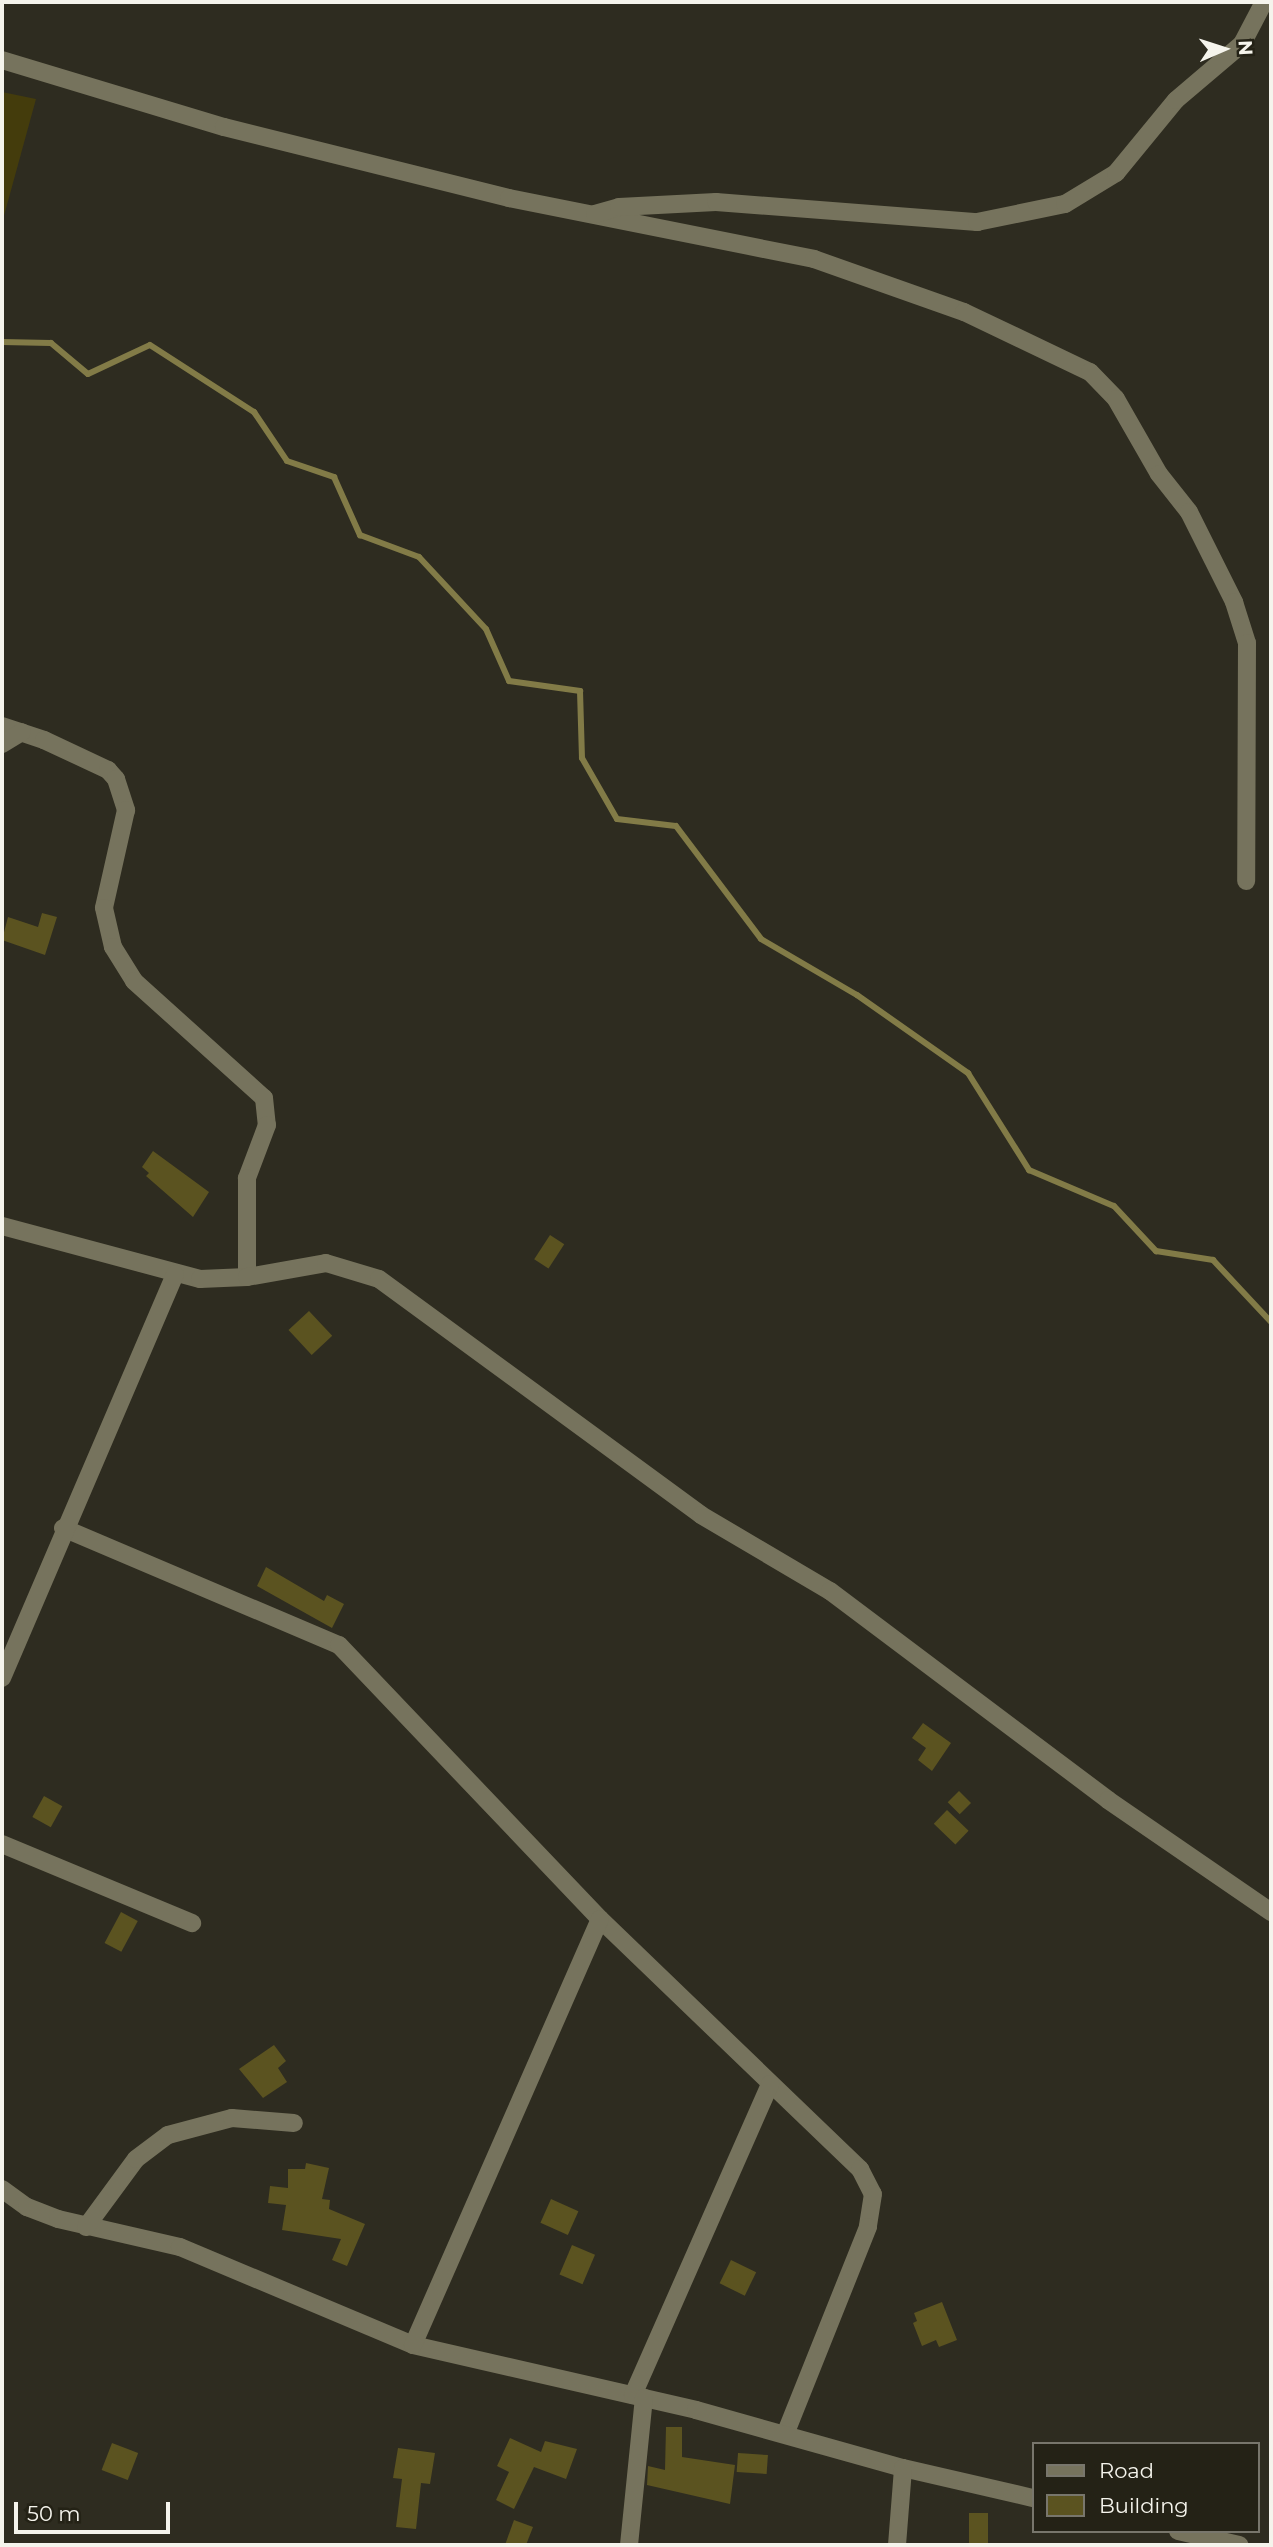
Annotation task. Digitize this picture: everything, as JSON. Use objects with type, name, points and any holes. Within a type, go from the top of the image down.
[{"type":"street","points":[[591,215],[619,207],[716,202],[977,222],[1065,204],[1116,173],[1176,100],[1242,44],[1264,2]]},
{"type":"street","points":[[2,60],[224,127],[591,215],[814,259],[964,312],[1090,372],[1116,399],[1159,474],[1189,512],[1234,602],[1247,643],[1246,881]]},
{"type":"street","points":[[2,726],[22,732],[108,770],[116,779],[126,810],[104,908],[113,947],[134,981],[264,1098],[267,1125],[247,1178],[247,1277]]},
{"type":"street","points":[[2,744],[22,732]]},
{"type":"street","points":[[2,1226],[200,1279],[247,1277],[326,1263],[379,1279],[701,1515],[830,1591],[1108,1800],[1271,1912]]},
{"type":"street","points":[[2,1678],[63,1528],[175,1274]]},
{"type":"street","points":[[63,1528],[339,1646],[600,1919],[860,2169],[873,2194],[868,2227],[785,2434]]},
{"type":"street","points":[[2,1844],[192,1923]]},
{"type":"street","points":[[412,2345],[600,1919]]},
{"type":"street","points":[[629,2545],[638,2397],[771,2084]]},
{"type":"street","points":[[86,2227],[136,2159],[168,2134],[232,2118],[294,2123]]},
{"type":"street","points":[[2,2189],[27,2207],[86,2227],[180,2247],[412,2345],[638,2397],[785,2434],[903,2468],[1032,2498]]},
{"type":"street","points":[[897,2545],[903,2468]]},
{"type":"street","points":[[1187,2533],[1239,2545]]},
{"type":"shaded area","points":[[2,92],[36,99],[2,223]]},
{"type":"building","points":[[42,913],[57,917],[45,955],[2,940],[8,917],[38,927]]},
{"type":"building","points":[[153,1151],[209,1192],[193,1217],[146,1176],[149,1173],[142,1167]]},
{"type":"building","points":[[550,1235],[564,1244],[548,1269],[534,1259]]},
{"type":"building","points":[[309,1311],[332,1336],[312,1355],[289,1330]]},
{"type":"building","points":[[266,1567],[324,1601],[327,1595],[344,1604],[332,1628],[257,1586]]},
{"type":"building","points":[[923,1723],[951,1743],[932,1771],[918,1760],[926,1748],[912,1738]]},
{"type":"building","points":[[959,1791],[971,1803],[960,1814],[948,1802]]},
{"type":"building","points":[[44,1796],[62,1806],[51,1827],[32,1817]]},
{"type":"building","points":[[947,1810],[969,1831],[955,1845],[934,1824]]},
{"type":"building","points":[[121,1912],[138,1921],[121,1952],[105,1943]]},
{"type":"building","points":[[274,2045],[286,2061],[278,2068],[287,2082],[263,2098],[239,2069]]},
{"type":"building","points":[[306,2163],[329,2168],[322,2199],[330,2200],[329,2209],[365,2224],[347,2266],[332,2260],[341,2239],[282,2230],[286,2205],[268,2203],[270,2186],[288,2188],[288,2169],[305,2169]]},
{"type":"building","points":[[551,2199],[578,2211],[568,2235],[540,2223]]},
{"type":"building","points":[[572,2245],[595,2255],[583,2284],[559,2274]]},
{"type":"building","points":[[731,2260],[756,2272],[745,2296],[720,2283]]},
{"type":"building","points":[[942,2302],[957,2340],[939,2347],[936,2340],[922,2346],[913,2323],[917,2321],[914,2313]]},
{"type":"building","points":[[666,2427],[682,2427],[682,2457],[735,2465],[730,2504],[647,2485],[648,2466],[665,2470]]},
{"type":"building","points":[[510,2438],[541,2452],[545,2441],[577,2449],[566,2479],[534,2467],[514,2509],[496,2500],[509,2472],[497,2466]]},
{"type":"building","points":[[112,2443],[138,2453],[128,2480],[102,2470]]},
{"type":"building","points":[[398,2448],[435,2453],[430,2484],[421,2483],[416,2529],[396,2527],[402,2479],[393,2478]]},
{"type":"building","points":[[738,2453],[768,2455],[767,2474],[737,2472]]},
{"type":"building","points":[[969,2513],[988,2513],[988,2543],[969,2543]]},
{"type":"building","points":[[514,2520],[533,2527],[526,2545],[505,2545]]},
{"type":"waterway","points":[[2,342],[51,343],[88,374],[150,345],[254,412],[287,461],[334,477],[360,535],[419,557],[486,629],[509,681],[580,691],[582,758],[617,819],[676,826],[761,939],[857,995],[968,1073],[1029,1170],[1114,1206],[1156,1251],[1213,1260],[1271,1322]]}]
